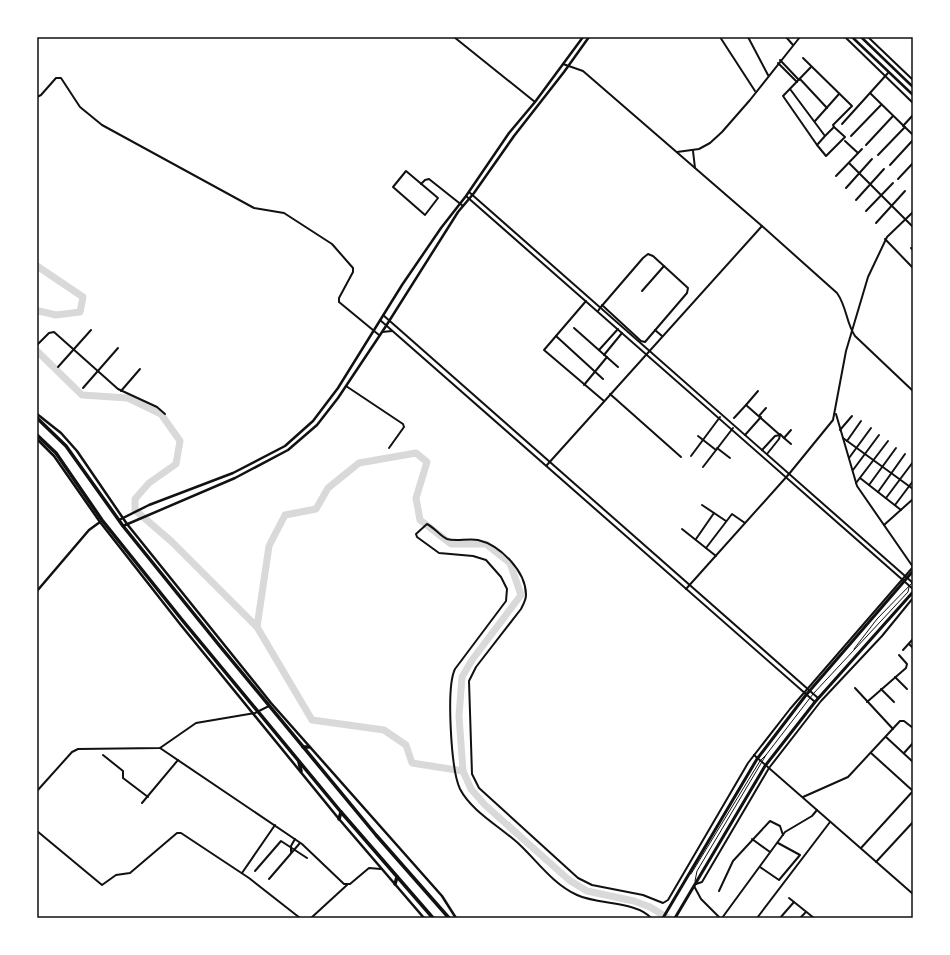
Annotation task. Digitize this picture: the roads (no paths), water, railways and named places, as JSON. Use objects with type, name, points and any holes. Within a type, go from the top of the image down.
[{"type":"highway","points":[[37,418],[58,436],[77,459],[123,526],[303,747],[376,835],[448,918]]},
{"type":"highway","points":[[37,435],[56,453],[101,521],[257,713],[431,917]]},
{"type":"highway","points":[[303,747],[309,747]]},
{"type":"highway","points":[[299,761],[300,771]]},
{"type":"highway","points":[[339,819],[341,812]]},
{"type":"highway","points":[[395,884],[397,877]]},
{"type":"main road","points":[[663,918],[758,760],[805,694],[913,569]]},
{"type":"main road","points":[[675,918],[765,766],[818,698],[913,592]]},
{"type":"street","points":[[454,37],[535,102]]},
{"type":"street","points":[[119,520],[148,505],[233,473],[285,446],[313,421],[338,388],[383,315],[436,234],[469,192],[509,133],[535,102],[583,37]]},
{"type":"street","points":[[123,526],[152,512],[235,478],[295,446],[317,425],[346,386],[386,326],[463,206],[473,195],[514,136],[589,37]]},
{"type":"street","points":[[720,37],[755,92]]},
{"type":"street","points":[[748,37],[768,75]]},
{"type":"street","points":[[786,37],[793,45]]},
{"type":"street","points":[[677,152],[693,151],[710,143],[722,132],[800,37]]},
{"type":"street","points":[[845,37],[913,103]]},
{"type":"street","points":[[852,37],[888,73],[913,95]]},
{"type":"street","points":[[861,37],[913,87]]},
{"type":"street","points":[[868,37],[913,80]]},
{"type":"street","points":[[803,58],[852,106],[833,125],[834,127],[817,145]]},
{"type":"street","points":[[779,62],[826,108]]},
{"type":"street","points":[[563,64],[583,71],[837,293],[845,307],[851,331],[858,340],[913,390]]},
{"type":"street","points":[[811,67],[783,96],[826,156],[845,137],[834,127]]},
{"type":"street","points":[[842,124],[888,73]]},
{"type":"street","points":[[37,97],[41,95],[56,78],[61,78],[80,106],[102,125],[254,208],[284,212],[332,244],[353,268],[353,272],[338,298],[339,302],[379,335]]},
{"type":"street","points":[[790,89],[825,136]]},
{"type":"street","points":[[815,121],[839,94]]},
{"type":"street","points":[[870,94],[913,135]]},
{"type":"street","points":[[851,136],[882,105]]},
{"type":"street","points":[[878,155],[913,115]]},
{"type":"street","points":[[866,145],[893,116]]},
{"type":"street","points":[[890,165],[913,140]]},
{"type":"street","points":[[845,141],[858,153]]},
{"type":"street","points":[[836,176],[862,149]]},
{"type":"street","points":[[693,151],[695,168]]},
{"type":"street","points":[[846,188],[872,160]]},
{"type":"street","points":[[849,163],[913,227]]},
{"type":"street","points":[[898,179],[913,163]]},
{"type":"street","points":[[856,200],[884,169]]},
{"type":"street","points":[[406,171],[421,184],[438,198],[425,215],[393,187],[406,171]]},
{"type":"street","points":[[421,184],[425,180],[429,179],[463,206]]},
{"type":"street","points":[[866,211],[893,183]]},
{"type":"street","points":[[876,223],[905,191]]},
{"type":"street","points":[[469,192],[601,306],[644,342],[656,330],[688,290],[687,286],[651,254],[646,255],[601,306],[598,311]]},
{"type":"street","points":[[466,196],[788,475],[905,579],[913,583]]},
{"type":"street","points":[[686,589],[788,475],[831,424],[835,412],[851,331],[868,277],[886,240],[913,212]]},
{"type":"street","points":[[547,465],[646,353],[762,226]]},
{"type":"street","points":[[886,240],[913,268]]},
{"type":"street","points":[[642,291],[664,266]]},
{"type":"street","points":[[586,301],[544,350],[604,401]]},
{"type":"street","points":[[601,306],[649,351],[767,454],[788,475]]},
{"type":"street","points":[[383,315],[818,698]]},
{"type":"street","points":[[380,320],[547,465],[815,702]]},
{"type":"street","points":[[574,328],[618,367]]},
{"type":"street","points":[[599,350],[618,329]]},
{"type":"street","points":[[58,367],[91,330]]},
{"type":"street","points":[[656,330],[662,336]]},
{"type":"street","points":[[37,345],[52,331],[121,391],[157,407],[165,414]]},
{"type":"street","points":[[382,332],[392,331]]},
{"type":"street","points":[[604,354],[622,332]]},
{"type":"street","points":[[556,336],[603,379]]},
{"type":"street","points":[[83,388],[118,348]]},
{"type":"street","points":[[584,385],[607,358]]},
{"type":"street","points":[[121,391],[140,369]]},
{"type":"street","points":[[346,386],[403,424],[404,427],[388,448]]},
{"type":"street","points":[[734,418],[758,391]]},
{"type":"street","points":[[610,394],[681,457]]},
{"type":"street","points":[[746,405],[791,444]]},
{"type":"street","points":[[745,435],[766,408]]},
{"type":"street","points":[[835,412],[856,483],[913,569]]},
{"type":"street","points":[[37,414],[61,433],[77,451],[127,524],[271,706],[442,896],[456,918]]},
{"type":"street","points":[[840,430],[852,416]]},
{"type":"street","points":[[691,456],[720,417]]},
{"type":"street","points":[[313,421],[317,425]]},
{"type":"street","points":[[846,441],[861,421]]},
{"type":"street","points":[[703,467],[733,428]]},
{"type":"street","points":[[849,458],[871,428]]},
{"type":"street","points":[[784,438],[791,430]]},
{"type":"street","points":[[762,450],[775,436],[780,435]]},
{"type":"street","points":[[767,454],[779,439],[780,435]]},
{"type":"street","points":[[853,470],[879,435]]},
{"type":"street","points":[[698,436],[730,458]]},
{"type":"street","points":[[37,438],[54,456],[101,521],[89,530],[37,591]]},
{"type":"street","points":[[843,438],[913,489]]},
{"type":"street","points":[[856,483],[888,441]]},
{"type":"street","points":[[869,485],[896,448]]},
{"type":"street","points":[[878,492],[905,454]]},
{"type":"street","points":[[886,498],[913,462]]},
{"type":"street","points":[[860,478],[901,510]]},
{"type":"street","points":[[895,505],[913,481]]},
{"type":"street","points":[[884,525],[913,499]]},
{"type":"street","points":[[702,505],[726,521]]},
{"type":"street","points":[[696,540],[714,513]]},
{"type":"street","points":[[706,548],[732,514],[745,523]]},
{"type":"street","points":[[651,918],[642,911],[590,900],[568,890],[554,879],[520,845],[469,802],[460,788],[454,765],[451,696],[453,674],[506,601],[507,589],[501,577],[486,560],[473,556],[440,553],[417,537],[416,534],[427,524],[448,539],[473,539],[494,546],[506,556],[522,580],[526,594],[521,609],[476,667],[469,681],[472,774],[479,788],[578,878],[592,884],[636,892],[650,897],[660,903],[665,903],[754,755],[805,694]]},
{"type":"street","points":[[682,529],[716,556]]},
{"type":"street","points":[[905,579],[909,586],[913,588]]},
{"type":"street","points":[[817,810],[812,816],[792,827],[783,835],[721,918],[701,900],[695,885],[702,882],[765,766],[882,636],[913,598]]},
{"type":"street","points":[[903,650],[913,639]]},
{"type":"street","points":[[908,644],[913,648]]},
{"type":"street","points":[[867,702],[908,666],[899,655]]},
{"type":"street","points":[[895,677],[907,689]]},
{"type":"street","points":[[855,688],[893,729]]},
{"type":"street","points":[[881,689],[894,702]]},
{"type":"street","points":[[37,791],[72,752],[78,749],[160,748],[196,723],[257,713],[271,706]]},
{"type":"street","points":[[257,713],[300,771],[339,819],[424,918]]},
{"type":"street","points":[[802,797],[848,777],[902,721],[913,728]]},
{"type":"street","points":[[886,737],[913,762]]},
{"type":"street","points":[[904,753],[913,743]]},
{"type":"street","points":[[160,748],[295,839],[340,880],[348,884]]},
{"type":"street","points":[[861,848],[913,791],[871,753]]},
{"type":"street","points":[[103,755],[122,771],[123,778],[148,797]]},
{"type":"street","points":[[754,755],[913,894]]},
{"type":"street","points":[[142,803],[178,760]]},
{"type":"street","points":[[719,891],[733,861],[770,821],[780,826],[783,835]]},
{"type":"street","points":[[757,918],[830,822]]},
{"type":"street","points":[[876,862],[913,822]]},
{"type":"street","points":[[242,873],[275,825]]},
{"type":"street","points":[[37,831],[102,885],[116,875],[130,873],[179,833],[242,873],[300,918]]},
{"type":"street","points":[[291,852],[290,846],[295,839]]},
{"type":"street","points":[[752,839],[770,852]]},
{"type":"street","points":[[255,871],[278,842],[283,842],[307,858]]},
{"type":"street","points":[[269,879],[300,843]]},
{"type":"street","points":[[778,843],[804,858]]},
{"type":"street","points":[[760,867],[779,880],[800,855]]},
{"type":"street","points":[[311,918],[348,884],[369,868],[381,869]]},
{"type":"street","points":[[790,898],[814,918]]},
{"type":"street","points":[[780,918],[794,902]]},
{"type":"street","points":[[800,918],[806,912]]},
{"type":"lane","points":[[854,649],[877,619],[904,590],[913,583]]},
{"type":"lane","points":[[758,760],[766,755],[813,694],[908,592],[909,586]]},
{"type":"lane","points":[[765,766],[766,755]]},
{"type":"waterway","points":[[37,266],[83,297],[80,312],[56,315],[39,311],[37,312]]},
{"type":"waterway","points":[[37,351],[82,395],[128,398],[161,414],[180,441],[176,464],[149,483],[135,499],[135,510],[171,541],[257,627],[269,546],[285,515],[316,509],[328,488],[359,463],[416,453],[427,462],[416,498],[420,520],[451,544],[486,544],[510,563],[521,595],[472,660],[462,677],[459,716],[463,771],[471,789],[485,805],[569,880],[587,891],[634,901],[650,907],[668,918]]},
{"type":"waterway","points":[[257,627],[312,720],[384,730],[406,745],[412,763],[463,771]]}]
